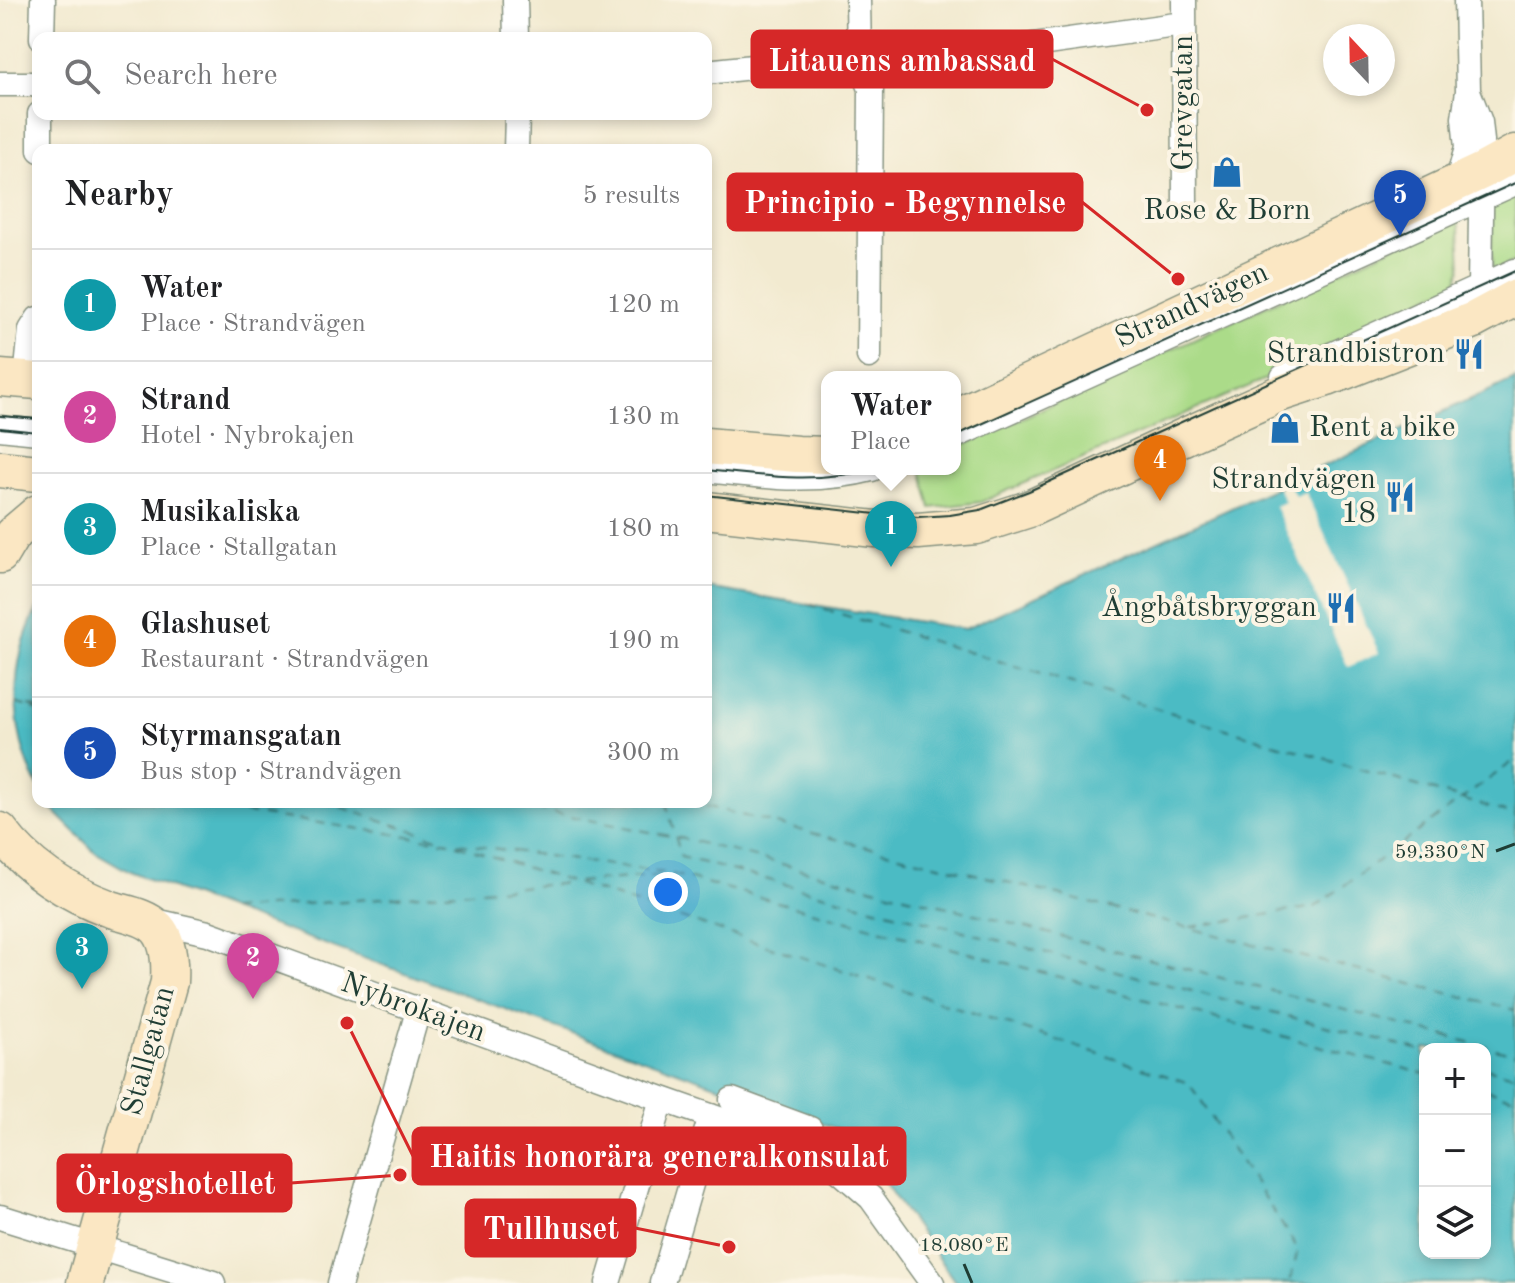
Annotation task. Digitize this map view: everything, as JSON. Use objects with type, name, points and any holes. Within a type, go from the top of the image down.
[{"type":"street","points":[[42,32],[43,0]]},
{"type":"street","points":[[515,0],[516,32]]},
{"type":"street","points":[[858,0],[859,57],[871,89],[869,356]]},
{"type":"street","points":[[712,511],[875,529],[918,531],[976,526],[1029,509],[1281,393],[1323,369],[1468,305],[1476,299],[1480,287],[1484,184],[1480,122],[1468,91],[1466,0]]},
{"type":"street","points":[[712,71],[859,57],[904,63],[1184,12]]},
{"type":"street","name":"Grevgatan","points":[[1184,12],[1185,205]]},
{"type":"street","points":[[0,84],[32,84]]},
{"type":"street","points":[[40,120],[40,144]]},
{"type":"street","points":[[516,144],[517,120]]},
{"type":"street","name":"Strandvägen","points":[[961,433],[1484,184],[1515,153]]},
{"type":"street","name":"Strandvägen","points":[[961,414],[1484,184]]},
{"type":"street","points":[[712,496],[894,516],[950,515],[980,510],[1029,491],[1515,271]]},
{"type":"street","points":[[1281,393],[1474,320],[1515,298]]},
{"type":"street","points":[[16,378],[32,328]]},
{"type":"street","points":[[0,416],[32,419]]},
{"type":"street","points":[[0,428],[32,431]]},
{"type":"street","points":[[712,447],[821,455]]},
{"type":"street","points":[[0,469],[32,472]]},
{"type":"street","points":[[712,471],[793,479],[842,475]]},
{"type":"street","points":[[17,535],[24,509],[32,497]]},
{"type":"street","name":"Nybrokajen","points":[[4,847],[46,878],[109,908],[208,933],[821,1155],[871,1198],[932,1283]]},
{"type":"street","name":"Stallgatan","points":[[85,1283],[169,982],[170,967],[158,929],[142,918]]},
{"type":"street","points":[[340,1283],[418,1011]]},
{"type":"street","points":[[608,1283],[662,1099]]},
{"type":"street","name":"Nybrokajen","points":[[732,1100],[810,1129],[821,1155]]},
{"type":"street","points":[[662,1283],[711,1116]]},
{"type":"street","points":[[0,1217],[213,1283]]},
{"type":"green space","points":[[1515,186],[1515,261],[1494,271],[1491,201]]},
{"type":"green space","points":[[1457,221],[1459,228],[1461,269],[1456,283],[1318,350],[1312,359],[981,502],[931,508],[923,475],[961,475],[961,446],[1447,222]]},
{"type":"water","points":[[1515,379],[1515,1283],[956,1283],[849,1133],[130,872],[95,852],[51,808],[712,808],[712,589],[965,629]]},
{"type":"water","points":[[32,620],[32,773],[22,742],[16,696]]},
{"type":"pier","points":[[1288,482],[1295,496],[1305,492],[1379,653],[1348,667],[1275,506],[1285,502],[1278,487]]},
{"type":"ferry route","points":[[807,604],[1515,815]]},
{"type":"ferry route","points":[[16,703],[32,709]]},
{"type":"ferry route","points":[[1190,927],[1315,907],[1515,760]]},
{"type":"ferry route","points":[[215,808],[672,874],[1419,1072]]},
{"type":"ferry route","points":[[343,808],[440,839]]},
{"type":"ferry route","points":[[530,808],[685,839],[1515,1054]]},
{"type":"ferry route","points":[[668,808],[681,857],[1419,1050]]},
{"type":"ferry route","points":[[712,808],[1515,1010]]},
{"type":"ferry route","points":[[457,845],[1189,1083],[1298,1249],[1290,1283]]},
{"type":"ferry route","points":[[578,882],[667,875]]},
{"type":"ferry route","points":[[230,910],[571,883]]},
{"type":"ferry route","points":[[1491,1069],[1515,1075]]},
{"type":"ferry route","points":[[1491,1092],[1515,1098]]},
{"type":"tram line","points":[[961,433],[1515,183]]},
{"type":"tram line","points":[[712,496],[894,516],[950,515],[980,510],[1029,491],[1515,271]]},
{"type":"tram line","points":[[0,416],[32,419]]},
{"type":"tram line","points":[[0,428],[32,431]]},
{"type":"tram line","points":[[712,471],[769,476],[840,475]]},
{"type":"place","name":"Litauens ambassad","points":[[1147,110]]},
{"type":"place","name":"Rose & Born","points":[[1227,172]]},
{"type":"place","name":"Styrmansgatan","points":[[1400,236]]},
{"type":"place","name":"Principio - Begynnelse","points":[[1178,279]]},
{"type":"place","name":"Strandbistron","points":[[1469,354]]},
{"type":"place","name":"Rent a bike","points":[[1285,428]]},
{"type":"place","name":"Strandvägen 18","points":[[1400,497]]},
{"type":"place","name":"Glashuset","points":[[1160,501]]},
{"type":"place","name":"Water","points":[[891,567]]},
{"type":"place","name":"Ångbåtsbryggan","points":[[1341,608]]},
{"type":"place","name":"Musikaliska","points":[[82,989]]},
{"type":"place","name":"Strand","points":[[253,999]]},
{"type":"place","name":"Haitis honorära generalkonsulat","points":[[347,1023]]},
{"type":"place","name":"Örlogshotellet","points":[[400,1175]]},
{"type":"place","name":"Tullhuset","points":[[729,1247]]}]
